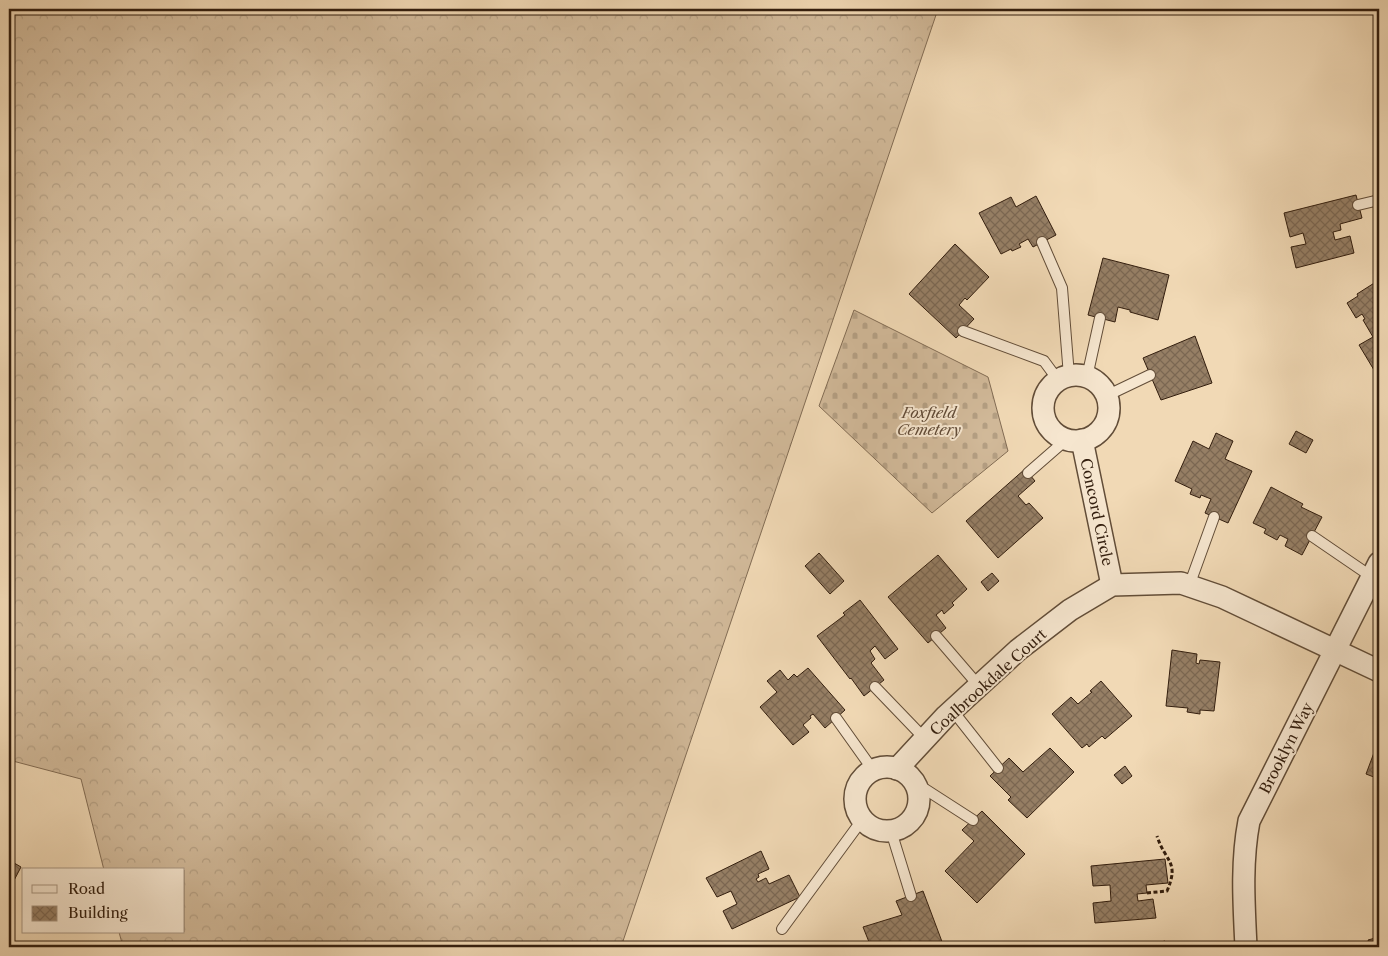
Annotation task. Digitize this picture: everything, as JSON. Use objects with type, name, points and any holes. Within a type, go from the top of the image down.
[{"type":"street","points":[[1074,440],[1060,437],[1051,430],[1045,420],[1044,398],[1050,388],[1071,377],[1098,384],[1106,396]]},
{"type":"street","name":"Concord Circle","points":[[1106,396],[1109,412],[1106,422],[1100,431],[1092,437],[1074,440],[1112,584]]},
{"type":"street","name":"Brooklyn Way","points":[[1246,947],[1244,895],[1245,842],[1249,821],[1376,570]]},
{"type":"street","points":[[1112,584],[1181,583],[1222,596],[1379,671]]},
{"type":"street","name":"Coalbrookdale Court","points":[[897,769],[953,711],[1018,650],[1070,610],[1112,584]]},
{"type":"street","points":[[887,767],[897,769],[907,774],[914,782],[919,797],[916,813],[910,822],[901,828],[891,831],[880,831],[870,827],[862,820],[854,801],[856,790],[860,781],[867,773],[887,767]]},
{"type":"lane","points":[[1358,205],[1379,200]]},
{"type":"lane","points":[[1042,242],[1062,288],[1071,377]]},
{"type":"lane","points":[[1071,377],[1100,318]]},
{"type":"lane","points":[[963,331],[1044,361],[1071,377]]},
{"type":"lane","points":[[1106,396],[1150,375]]},
{"type":"lane","points":[[1028,473],[1074,440]]},
{"type":"lane","points":[[1189,586],[1214,517]]},
{"type":"lane","points":[[1312,536],[1376,570]]},
{"type":"lane","points":[[936,636],[979,686]]},
{"type":"lane","points":[[875,687],[925,739]]},
{"type":"lane","points":[[953,711],[998,768]]},
{"type":"lane","points":[[836,718],[873,770]]},
{"type":"lane","points":[[914,782],[973,820]]},
{"type":"lane","points":[[782,929],[862,820]]},
{"type":"lane","points":[[891,831],[911,896]]},
{"type":"path","points":[[1146,893],[1167,891],[1173,876],[1170,860],[1161,848],[1157,836]]},
{"type":"green space","points":[[9,9],[938,9],[621,947],[123,947],[120,934],[185,934],[185,868],[103,868],[81,779],[9,760]]},
{"type":"green space","name":"Foxfield Cemetery","points":[[854,310],[988,377],[1008,451],[932,513],[819,406]]},
{"type":"building","points":[[1356,195],[1362,218],[1340,224],[1341,230],[1333,232],[1335,240],[1350,236],[1354,253],[1296,268],[1291,247],[1306,244],[1303,233],[1290,237],[1284,213]]},
{"type":"building","points":[[1036,196],[1056,235],[1033,247],[1028,239],[1019,244],[1021,247],[1001,254],[979,213],[1011,197],[1016,207]]},
{"type":"building","points":[[955,244],[989,277],[967,300],[965,298],[959,305],[974,319],[956,338],[909,294]]},
{"type":"building","points":[[1103,258],[1169,275],[1158,320],[1118,307],[1115,322],[1088,315]]},
{"type":"building","points":[[1379,280],[1379,367],[1374,370],[1359,345],[1373,337],[1363,320],[1365,319],[1362,314],[1356,318],[1347,303]]},
{"type":"building","points":[[1195,336],[1212,383],[1161,400],[1143,358]]},
{"type":"building","points":[[1296,431],[1313,440],[1306,453],[1289,444]]},
{"type":"building","points":[[1216,433],[1233,441],[1225,459],[1252,471],[1228,523],[1205,513],[1211,499],[1201,495],[1200,498],[1190,494],[1192,489],[1175,481],[1193,441],[1209,449]]},
{"type":"building","points":[[1025,469],[1035,481],[1018,496],[1026,505],[1029,503],[1043,518],[998,558],[966,521]]},
{"type":"building","points":[[1271,487],[1303,504],[1301,507],[1322,517],[1302,555],[1285,546],[1288,539],[1280,535],[1277,540],[1264,533],[1266,529],[1253,523]]},
{"type":"building","points":[[819,553],[844,581],[830,594],[805,566]]},
{"type":"building","points":[[938,555],[967,589],[952,603],[954,605],[944,614],[942,610],[936,615],[946,628],[928,643],[888,597]]},
{"type":"building","points":[[992,573],[999,581],[988,591],[981,582]]},
{"type":"building","points":[[860,600],[898,649],[885,659],[875,646],[870,651],[875,659],[871,663],[884,680],[864,696],[817,636],[845,615],[843,613]]},
{"type":"building","points":[[1172,650],[1197,654],[1196,663],[1199,664],[1200,660],[1220,662],[1214,711],[1200,710],[1200,714],[1187,712],[1188,708],[1166,706]]},
{"type":"building","points":[[808,668],[845,710],[825,728],[813,714],[810,716],[811,718],[803,725],[809,732],[793,745],[760,707],[777,692],[767,681],[780,670],[788,680],[794,674],[797,677]]},
{"type":"building","points":[[1101,681],[1132,716],[1105,739],[1102,736],[1089,747],[1087,744],[1082,748],[1052,714],[1071,697],[1078,704]]},
{"type":"building","points":[[1050,748],[1074,772],[1027,818],[1008,800],[1011,797],[990,776],[1009,758],[1023,772]]},
{"type":"building","points":[[1375,750],[1379,752],[1379,779],[1366,774]]},
{"type":"building","points":[[1125,766],[1132,776],[1122,784],[1114,775]]},
{"type":"building","points":[[982,811],[1025,854],[977,903],[945,871],[974,841],[962,830]]},
{"type":"building","points":[[761,851],[769,869],[758,874],[759,877],[756,879],[758,882],[766,878],[769,884],[789,875],[800,897],[732,929],[723,911],[737,904],[731,891],[717,897],[706,878]]},
{"type":"building","points":[[1165,859],[1168,883],[1146,885],[1147,893],[1137,894],[1138,901],[1153,899],[1156,918],[1095,923],[1093,903],[1111,901],[1110,885],[1093,886],[1091,866]]},
{"type":"building","points":[[9,860],[21,867],[9,890]]},
{"type":"building","points":[[923,891],[944,947],[871,947],[863,927],[902,915],[896,901]]},
{"type":"building","points":[[1379,937],[1379,947],[1365,947],[1370,946],[1368,940]]},
{"type":"building","points":[[1165,941],[1167,947],[1141,947]]}]
